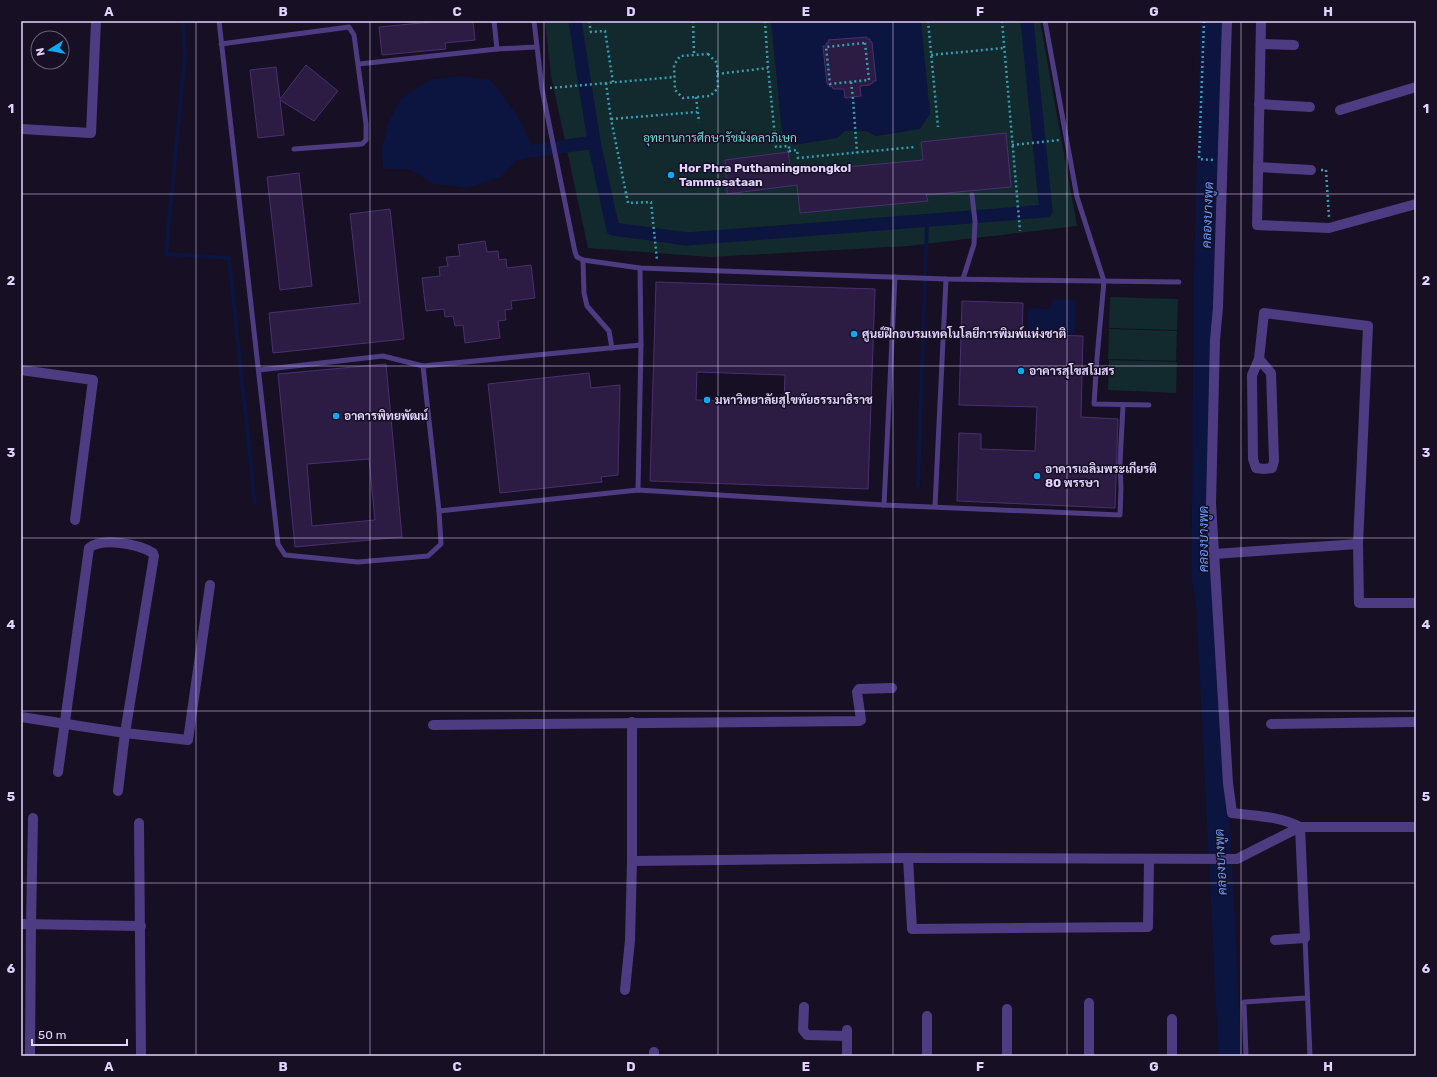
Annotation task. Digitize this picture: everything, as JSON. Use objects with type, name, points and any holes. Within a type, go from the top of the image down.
[{"type":"street","points":[[21,129],[91,134],[96,21]]},
{"type":"street","points":[[1227,21],[1218,307],[1215,340],[1211,503],[1228,783],[1232,813],[1275,819],[1292,823],[1300,827],[1416,827]]},
{"type":"street","points":[[1261,21],[1257,225],[1329,228],[1416,204]]},
{"type":"street","points":[[1260,44],[1294,45]]},
{"type":"street","points":[[1340,110],[1416,87]]},
{"type":"street","points":[[1259,104],[1310,107]]},
{"type":"street","points":[[1258,168],[1311,170]]},
{"type":"street","points":[[1259,359],[1271,373],[1274,461],[1272,468],[1264,469],[1256,468],[1253,459],[1252,375],[1259,359],[1264,313],[1368,326],[1358,544],[1359,603],[1416,603]]},
{"type":"street","points":[[21,370],[93,380],[76,520]]},
{"type":"street","points":[[58,772],[89,548],[96,543],[126,544],[147,549],[153,553],[154,556],[125,733],[118,791]]},
{"type":"street","points":[[1214,554],[1358,544]]},
{"type":"street","points":[[21,717],[125,733],[188,740],[210,585]]},
{"type":"street","points":[[433,725],[859,721],[861,720],[861,717],[857,692],[859,690],[892,688]]},
{"type":"street","points":[[625,990],[630,940],[632,861],[632,722]]},
{"type":"street","points":[[1271,724],[1416,722]]},
{"type":"street","points":[[30,1056],[26,924],[33,818]]},
{"type":"street","points":[[139,823],[141,1056]]},
{"type":"street","points":[[632,861],[908,858],[1237,859],[1300,827]]},
{"type":"street","points":[[1275,940],[1305,938],[1300,827]]},
{"type":"street","points":[[908,858],[912,929],[1148,927],[1149,858]]},
{"type":"street","points":[[26,924],[140,926]]},
{"type":"street","points":[[1088,1056],[1089,1003]]},
{"type":"street","points":[[804,1007],[803,1030],[807,1035],[847,1033],[847,1056]]},
{"type":"street","points":[[1007,1009],[1008,1056]]},
{"type":"street","points":[[927,1016],[927,1056]]},
{"type":"street","points":[[1172,1019],[1172,1056]]},
{"type":"lane","points":[[219,21],[278,544],[285,555],[358,562],[428,556],[441,544],[439,511],[423,366]]},
{"type":"lane","points":[[494,21],[497,49]]},
{"type":"lane","points":[[534,21],[542,89],[557,166],[575,252],[583,260],[640,268],[946,279],[1180,282]]},
{"type":"lane","points":[[1045,21],[1077,197],[1104,281],[1094,404],[1123,406],[1150,405]]},
{"type":"lane","points":[[221,44],[349,27],[354,35],[359,64],[366,124],[366,140],[362,144],[294,150]]},
{"type":"lane","points":[[359,64],[497,49],[536,47]]},
{"type":"lane","points":[[963,279],[974,244],[975,221],[972,195]]},
{"type":"lane","points":[[583,260],[584,293],[587,306],[609,331],[612,348]]},
{"type":"lane","points":[[638,490],[641,345],[640,268]]},
{"type":"lane","points":[[884,505],[894,277]]},
{"type":"lane","points":[[935,506],[946,279]]},
{"type":"lane","points":[[259,370],[382,356],[423,366],[641,345]]},
{"type":"lane","points":[[439,511],[638,490],[884,505],[1120,515],[1120,462],[1123,406]]},
{"type":"lane","points":[[1305,938],[1310,1056]]},
{"type":"lane","points":[[1246,1056],[1244,1002],[1307,998]]},
{"type":"path","points":[[589,21],[591,32],[606,31],[613,82]]},
{"type":"path","points":[[693,21],[694,55]]},
{"type":"path","points":[[765,21],[776,147],[789,146],[789,151],[797,150],[798,158],[915,147]]},
{"type":"path","points":[[928,21],[938,128]]},
{"type":"path","points":[[1002,21],[1020,231]]},
{"type":"path","points":[[1199,159],[1204,21]]},
{"type":"path","points":[[865,42],[869,80],[851,82],[830,84],[826,47],[865,42]]},
{"type":"path","points":[[931,55],[1004,48]]},
{"type":"path","points":[[708,54],[717,63],[718,88],[710,96],[683,98],[676,90],[674,65],[680,56],[694,55],[708,54]]},
{"type":"path","points":[[718,74],[768,68]]},
{"type":"path","points":[[542,89],[675,77]]},
{"type":"path","points":[[851,82],[854,99],[857,153]]},
{"type":"path","points":[[606,83],[611,119],[628,203],[650,202],[658,268]]},
{"type":"path","points":[[696,97],[699,122]]},
{"type":"path","points":[[611,119],[697,112]]},
{"type":"path","points":[[1012,145],[1049,141]]},
{"type":"path","points":[[1311,170],[1326,170],[1329,228]]},
{"type":"green space","name":"อุทยานการศึกษารัชมังคลาภิเษก","points":[[545,21],[1040,21],[1077,226],[908,246],[711,257],[588,248],[551,76]]},
{"type":"green space","points":[[1110,297],[1178,299],[1177,330],[1109,328]]},
{"type":"green space","points":[[1109,329],[1177,331],[1176,361],[1108,359]]},
{"type":"green space","points":[[1109,360],[1177,362],[1176,393],[1108,390]]},
{"type":"shaded area","points":[[771,21],[921,21],[930,114],[920,129],[876,136],[866,131],[845,131],[837,138],[794,145],[782,132]]},
{"type":"shaded area","points":[[460,76],[491,80],[518,117],[532,147],[533,157],[516,161],[501,177],[467,188],[434,184],[408,169],[383,169],[382,147],[389,121],[401,98],[432,79]]},
{"type":"shaded area","points":[[1052,300],[1076,300],[1075,334],[1028,333],[1028,308],[1050,309]]},
{"type":"building","points":[[442,21],[473,21],[475,40],[445,43],[446,49],[382,55],[379,27]]},
{"type":"building","points":[[867,37],[867,39],[870,39],[870,42],[872,42],[876,81],[873,81],[870,85],[860,86],[861,96],[845,98],[844,89],[833,89],[832,86],[830,87],[829,84],[827,84],[823,46],[826,46],[826,43],[829,43],[828,40]]},
{"type":"building","points":[[306,65],[338,91],[314,121],[280,100],[284,135],[258,138],[250,70],[276,67],[280,99]]},
{"type":"building","points":[[1006,133],[1011,187],[926,195],[928,201],[800,213],[797,185],[727,194],[725,160],[788,152],[791,172],[923,160],[921,142]]},
{"type":"building","points":[[299,173],[312,286],[280,290],[267,177]]},
{"type":"building","points":[[390,209],[404,339],[273,353],[269,313],[360,303],[350,214]]},
{"type":"building","points":[[485,241],[487,252],[498,251],[499,260],[506,259],[507,268],[531,265],[535,298],[511,301],[512,309],[505,310],[506,320],[498,321],[500,338],[465,343],[463,325],[455,326],[453,316],[445,317],[444,309],[426,311],[422,278],[440,276],[439,267],[448,266],[446,257],[460,256],[458,245]]},
{"type":"building","points":[[656,282],[875,289],[868,489],[650,481]],"holes":[[[697,372],[785,375],[784,402],[696,400]]]},
{"type":"building","points":[[962,301],[1023,303],[1022,334],[1083,336],[1081,417],[1118,419],[1115,508],[957,501],[959,433],[981,434],[981,449],[1035,451],[1037,407],[959,405]]},
{"type":"building","name":"อาคารพิทยพัฒน์","points":[[386,364],[402,537],[295,547],[278,374]],"holes":[[[369,459],[375,520],[312,526],[307,464]]]},
{"type":"building","points":[[589,373],[591,388],[620,385],[618,475],[601,477],[602,482],[500,493],[488,384]]},
{"type":"waterway","points":[[183,21],[185,56],[166,254],[229,258],[255,504]]},
{"type":"waterway","points":[[575,21],[594,142],[613,229],[687,239],[1046,211],[1027,21]]},
{"type":"waterway","name":"คลองบางพูด","points":[[1212,21],[1205,287],[1203,578],[1208,611],[1230,1056]]},
{"type":"waterway","points":[[533,151],[594,142]]},
{"type":"waterway","points":[[918,486],[927,220]]},
{"type":"place","name":"Hor Phra Puthamingmongkol Tammasataan","points":[[671,175]]},
{"type":"place","name":"ศูนย์ฝึกอบรมเทคโนโลยีการพิมพ์แห่งชาติ","points":[[854,334]]},
{"type":"place","name":"อาคารสุโขสโมสร","points":[[1021,371]]},
{"type":"place","name":"มหาวิทยาลัยสุโขทัยธรรมาธิราช","points":[[707,400]]},
{"type":"place","name":"อาคารพิทยพัฒน์","points":[[336,416]]},
{"type":"place","name":"อาคารเฉลิมพระเกียรติ 80 พรรษา","points":[[1037,476]]}]
